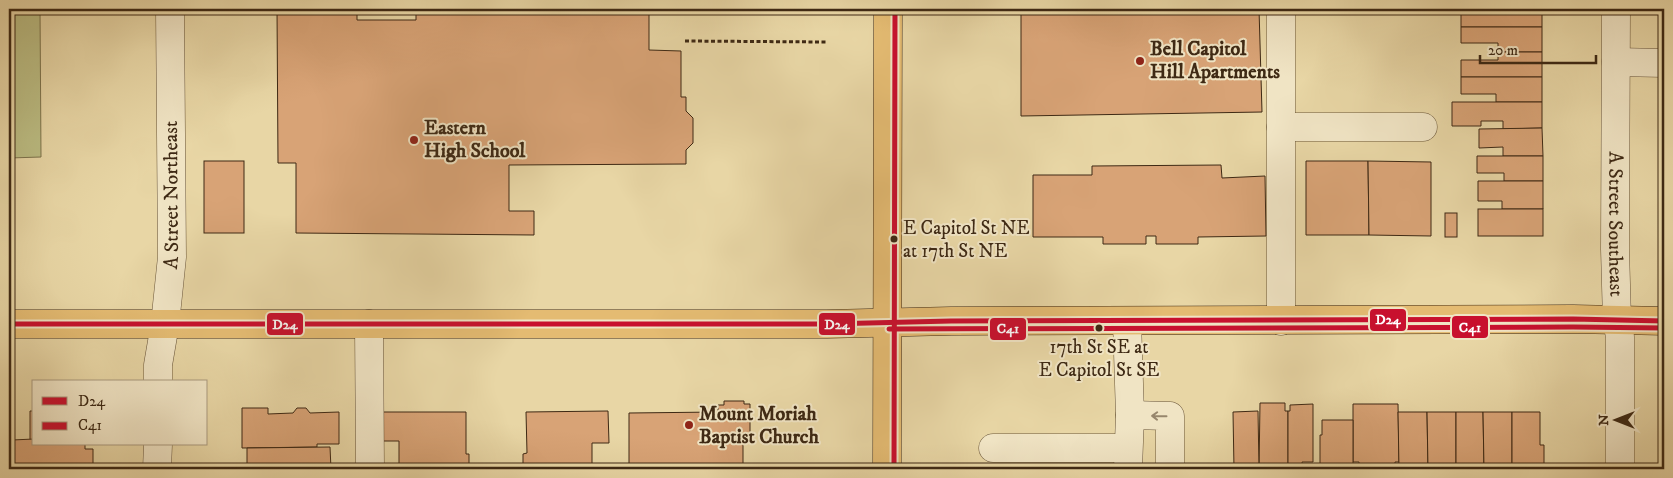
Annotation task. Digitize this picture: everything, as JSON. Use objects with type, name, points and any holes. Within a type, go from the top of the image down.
[{"type":"main road","points":[[887,469],[889,322],[888,9]]},
{"type":"main road","points":[[9,324],[1664,321]]},
{"type":"street","name":"A Street Northeast","points":[[158,380],[158,365],[165,324],[172,257],[170,9]]},
{"type":"street","points":[[1281,9],[1281,321]]},
{"type":"street","name":"A Street Southeast","points":[[1616,9],[1615,249],[1617,320],[1620,336],[1620,469]]},
{"type":"street","points":[[1616,62],[1664,63]]},
{"type":"street","points":[[1281,127],[1422,127]]},
{"type":"street","points":[[993,448],[1128,458],[1130,415],[1127,321]]},
{"type":"street","points":[[369,324],[370,469]]},
{"type":"street","points":[[1130,415],[1170,416],[1170,469]]},
{"type":"street","points":[[158,446],[158,469]]},
{"type":"path","points":[[685,41],[826,42]]},
{"type":"green space","points":[[9,9],[40,9],[41,157],[9,158]]},
{"type":"building","points":[[277,9],[357,9],[357,20],[416,20],[416,9],[649,9],[649,50],[681,51],[681,97],[686,97],[686,111],[693,118],[693,143],[686,150],[686,164],[509,165],[509,211],[534,211],[534,235],[296,233],[296,163],[278,163]]},
{"type":"building","name":"Bell Capitol Hill Apartments","points":[[1021,9],[1259,9],[1262,112],[1021,116]]},
{"type":"building","points":[[1498,9],[1542,9],[1542,27],[1461,27],[1461,13],[1498,13]]},
{"type":"building","points":[[1461,27],[1542,27],[1542,52],[1498,52],[1498,43],[1461,43]]},
{"type":"building","points":[[1498,52],[1542,52],[1542,77],[1461,77],[1461,60],[1498,60]]},
{"type":"building","points":[[1461,77],[1542,77],[1542,102],[1496,102],[1496,94],[1461,94]]},
{"type":"building","points":[[1452,102],[1542,102],[1542,128],[1503,129],[1503,121],[1481,121],[1481,126],[1452,126]]},
{"type":"building","points":[[1542,128],[1543,156],[1503,156],[1503,147],[1479,148],[1479,129]]},
{"type":"building","points":[[1477,156],[1543,156],[1543,181],[1504,181],[1504,173],[1477,173]]},
{"type":"building","points":[[204,161],[244,161],[244,233],[204,233]]},
{"type":"building","points":[[1306,161],[1368,161],[1369,235],[1306,235]]},
{"type":"building","points":[[1368,161],[1431,162],[1431,236],[1369,235]]},
{"type":"building","points":[[1221,165],[1222,178],[1265,176],[1266,236],[1198,237],[1198,244],[1156,244],[1156,236],[1146,236],[1146,244],[1103,244],[1103,237],[1033,237],[1033,175],[1092,175],[1092,166]]},
{"type":"building","points":[[1478,181],[1543,181],[1543,209],[1502,209],[1502,201],[1478,201]]},
{"type":"building","points":[[1478,209],[1543,209],[1543,236],[1478,236]]},
{"type":"building","points":[[1445,213],[1457,213],[1457,237],[1445,237]]},
{"type":"building","name":"Mount Moriah Baptist Church","points":[[724,401],[744,401],[744,404],[750,404],[750,437],[743,437],[743,469],[629,469],[629,413],[718,412],[718,405],[724,405]]},
{"type":"building","points":[[1260,403],[1285,403],[1285,411],[1288,411],[1288,469],[1259,469]]},
{"type":"building","points":[[1313,404],[1313,462],[1302,462],[1303,469],[1288,469],[1288,411],[1290,411],[1290,405]]},
{"type":"building","points":[[1353,404],[1398,404],[1399,462],[1395,462],[1395,469],[1359,469],[1359,462],[1353,462]]},
{"type":"building","points":[[242,408],[268,408],[268,414],[293,413],[297,408],[306,408],[310,413],[339,412],[339,444],[317,444],[317,447],[242,448]]},
{"type":"building","points":[[30,411],[32,411],[32,440],[30,440]]},
{"type":"building","points":[[608,411],[609,443],[592,443],[592,469],[523,469],[523,454],[527,453],[526,412]]},
{"type":"building","points":[[1258,411],[1259,469],[1234,469],[1233,412]]},
{"type":"building","points":[[383,412],[466,412],[466,454],[469,454],[469,469],[399,469],[399,441],[383,441]]},
{"type":"building","points":[[1398,412],[1427,412],[1428,469],[1399,469]]},
{"type":"building","points":[[1427,412],[1456,412],[1456,469],[1428,469]]},
{"type":"building","points":[[1456,412],[1483,412],[1484,469],[1456,469]]},
{"type":"building","points":[[1483,412],[1512,412],[1512,469],[1484,469]]},
{"type":"building","points":[[1512,412],[1540,412],[1540,445],[1544,445],[1544,467],[1515,467],[1515,469],[1512,469]]},
{"type":"building","points":[[1322,420],[1353,420],[1353,469],[1320,469]]},
{"type":"building","points":[[32,439],[32,446],[85,446],[85,449],[93,449],[93,468],[12,469],[12,440]]},
{"type":"building","points":[[330,447],[331,469],[247,469],[247,448]]},
{"type":"transit line","name":"C41","points":[[894,469],[895,9]]},
{"type":"transit line","name":"D24","points":[[9,324],[827,324],[951,321],[1573,319],[1664,321]]},
{"type":"transit line","name":"C41","points":[[889,329],[1664,328]]},
{"type":"place","name":"Bell Capitol Hill Apartments","points":[[1140,61]]},
{"type":"place","name":"Eastern High School","points":[[414,140]]},
{"type":"place","name":"E Capitol St NE at 17th St NE","points":[[894,239]]},
{"type":"place","name":"17th St SE at E Capitol St SE","points":[[1099,328]]},
{"type":"place","name":"Mount Moriah Baptist Church","points":[[689,425]]}]
